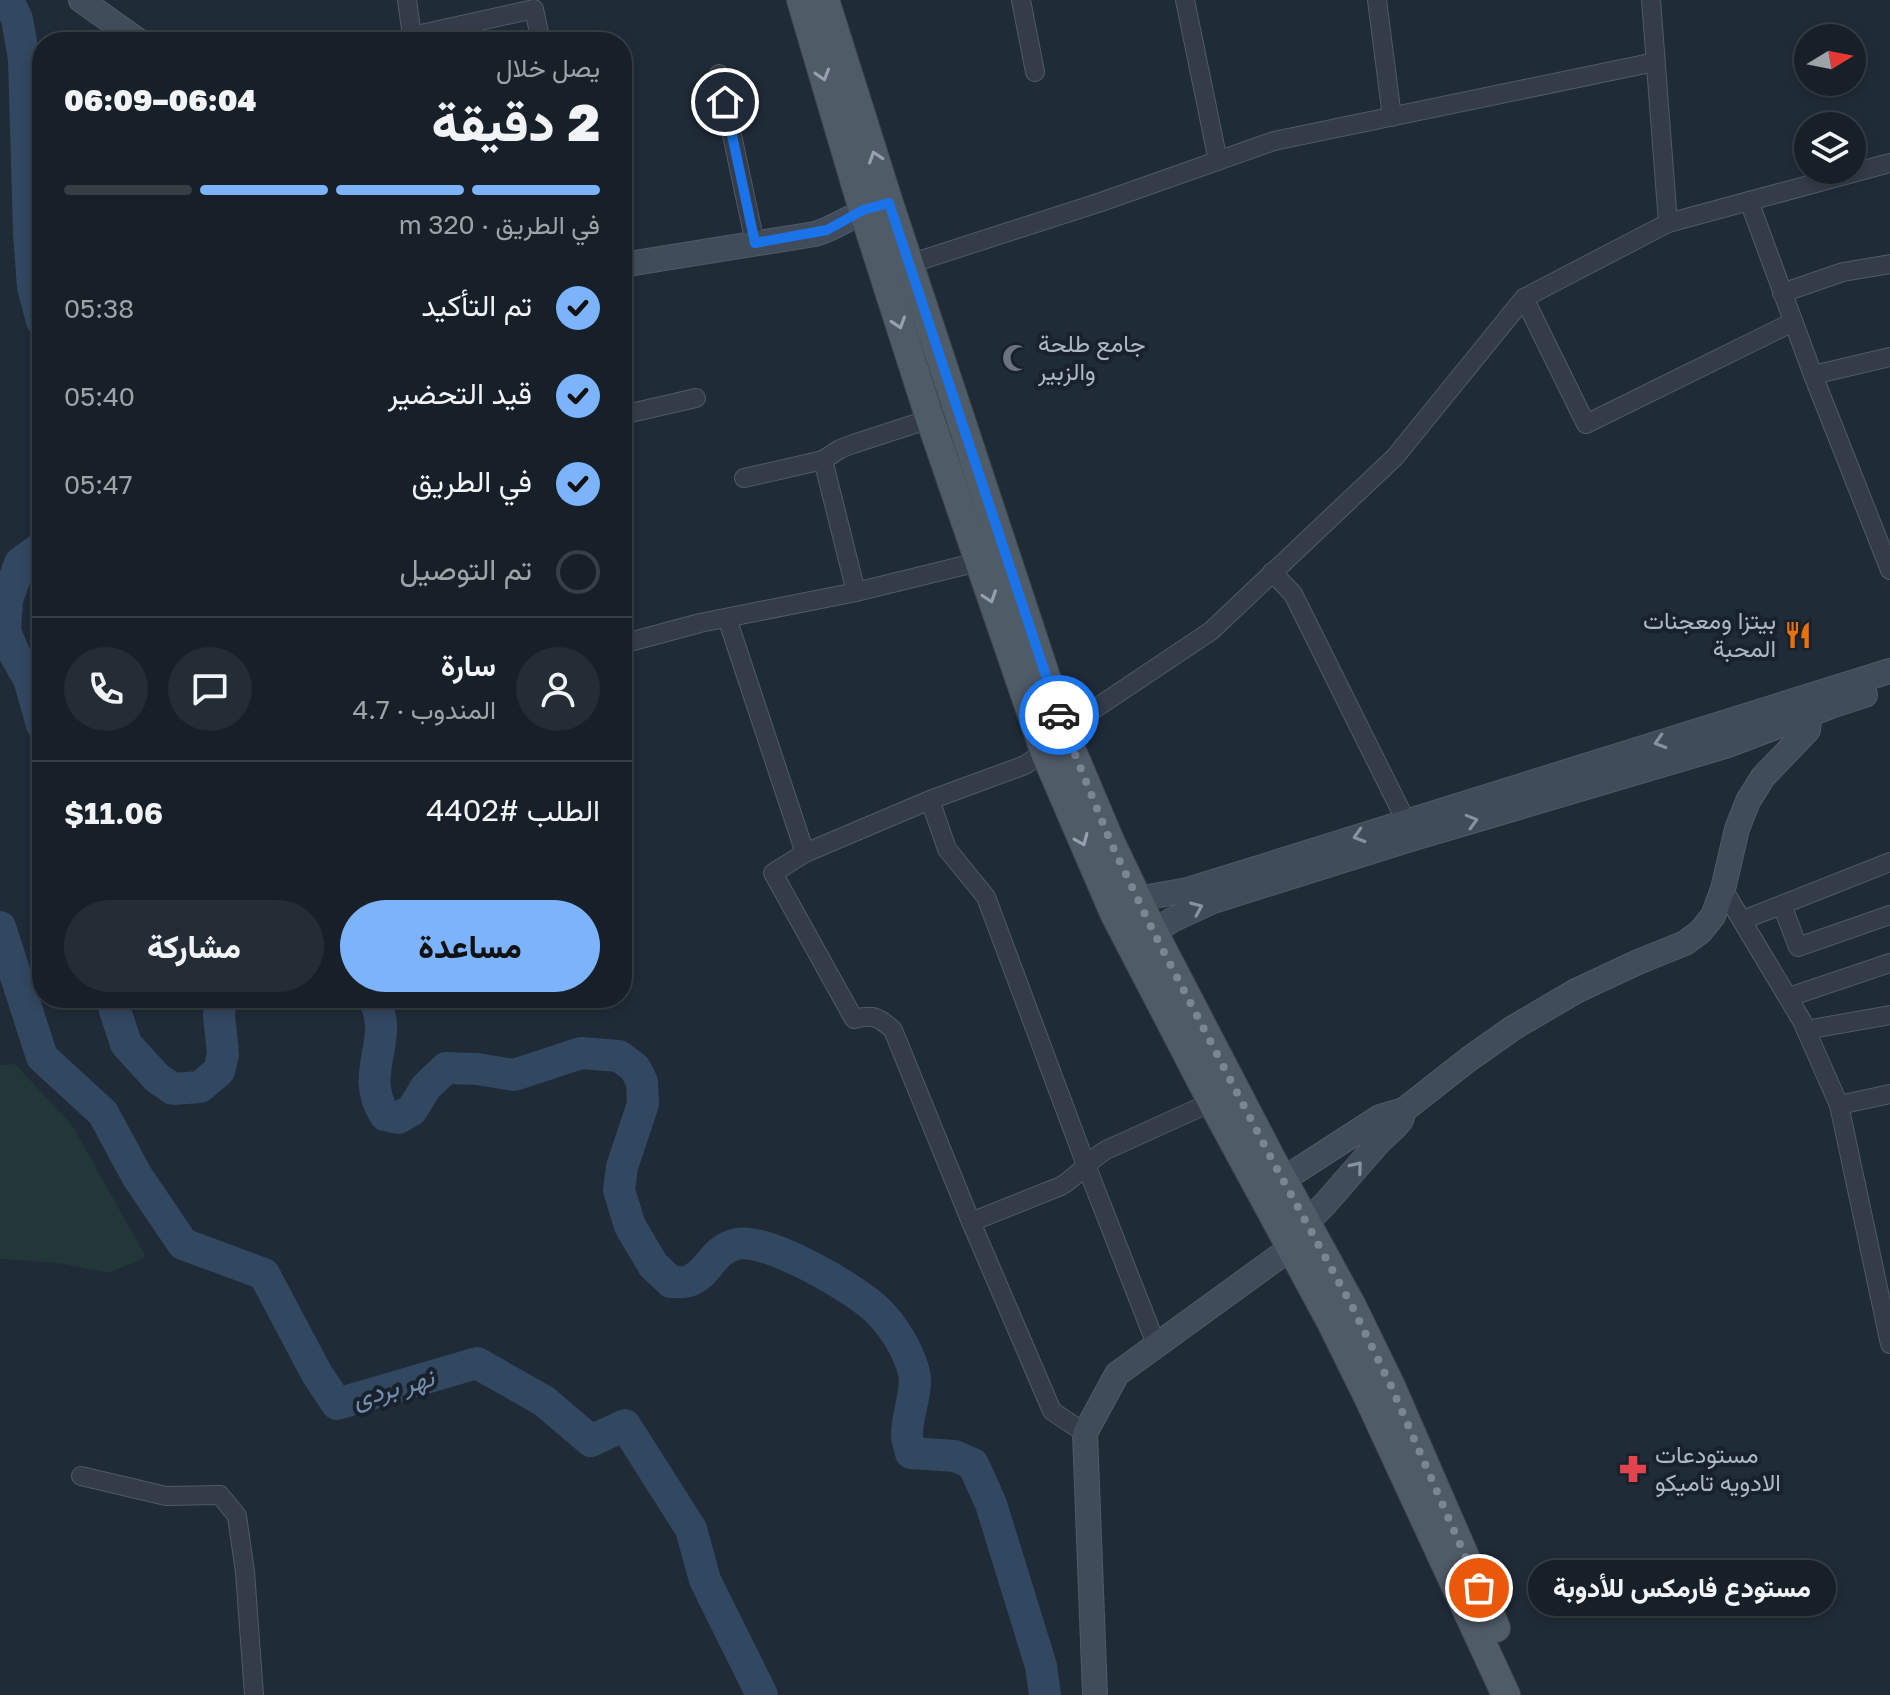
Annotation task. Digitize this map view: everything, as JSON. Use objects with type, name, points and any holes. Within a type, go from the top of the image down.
[{"type":"main road","points":[[801,0],[876,206],[909,264],[1065,734],[1111,843],[1126,906]]},
{"type":"main road","points":[[825,0],[930,419],[1045,753],[1126,906],[1212,1102],[1292,1247],[1525,1695]]},
{"type":"main road","points":[[1141,938],[1212,1046],[1352,1306],[1391,1386],[1506,1695]]},
{"type":"street","points":[[81,0],[126,32]]},
{"type":"street","points":[[407,0],[411,32]]},
{"type":"street","points":[[1021,0],[1035,72]]},
{"type":"street","points":[[1185,0],[1218,161]]},
{"type":"street","points":[[1377,0],[1392,117]]},
{"type":"street","points":[[1651,0],[1668,223]]},
{"type":"street","points":[[465,32],[534,9],[539,32]]},
{"type":"street","points":[[909,264],[1101,202],[1274,141],[1655,62]]},
{"type":"street","points":[[719,74],[755,243]]},
{"type":"street","points":[[1085,1433],[1052,1411],[893,1030],[881,1019],[867,1016],[854,1019],[773,873],[805,853],[930,800],[1025,765],[1045,753],[1087,714],[1211,631],[1395,457],[1524,298],[1668,223],[1890,163]]},
{"type":"street","points":[[1749,201],[1890,570]]},
{"type":"street","points":[[632,263],[827,230],[876,206]]},
{"type":"street","points":[[1782,293],[1843,272],[1890,264]]},
{"type":"street","points":[[1524,298],[1586,424],[1793,322]]},
{"type":"street","points":[[1813,375],[1890,357]]},
{"type":"street","points":[[632,413],[696,398]]},
{"type":"street","points":[[744,478],[823,460],[853,444],[930,419]]},
{"type":"street","points":[[823,460],[856,592]]},
{"type":"street","points":[[632,642],[978,562]]},
{"type":"street","points":[[1272,572],[1293,594],[1406,821]]},
{"type":"street","points":[[727,618],[805,853]]},
{"type":"street","points":[[1141,938],[1213,901],[1745,727],[1890,671]]},
{"type":"street","points":[[1806,706],[1890,687]]},
{"type":"street","points":[[1284,1179],[1380,1117],[1404,1110],[1513,1028],[1576,991],[1685,943],[1700,932],[1713,916],[1723,889],[1737,829],[1748,801],[1763,777],[1808,730],[1806,706]]},
{"type":"street","points":[[1126,906],[1188,890],[1406,821],[1745,727]]},
{"type":"street","points":[[930,800],[947,849],[986,897],[1156,1344]]},
{"type":"street","points":[[1743,920],[1890,862]]},
{"type":"street","points":[[1723,889],[1789,997],[1839,1105],[1890,1344]]},
{"type":"street","points":[[1782,905],[1798,947],[1890,915]]},
{"type":"street","points":[[1789,997],[1890,963]]},
{"type":"street","points":[[1806,1030],[1890,1015]]},
{"type":"street","points":[[1839,1105],[1890,1094]]},
{"type":"street","points":[[971,1222],[1061,1186],[1106,1150],[1212,1102]]},
{"type":"street","points":[[1307,1222],[1396,1126],[1404,1110]]},
{"type":"street","points":[[1095,1695],[1085,1433],[1117,1374],[1292,1247]]},
{"type":"street","points":[[81,1476],[166,1496],[220,1495],[237,1516],[245,1572],[254,1695]]},
{"type":"green space","points":[[15,1064],[72,1125],[146,1257],[109,1273],[59,1263],[0,1259],[0,1065]]},
{"type":"waterway","points":[[8,0],[17,19],[24,59],[32,274]]},
{"type":"waterway","points":[[32,554],[20,563],[7,600],[5,631],[32,690]]},
{"type":"waterway","name":"نهر بردى","points":[[0,927],[42,1057],[103,1113],[137,1176],[183,1244],[264,1274],[317,1374],[337,1404],[477,1363],[544,1401],[591,1441],[625,1425],[691,1529],[705,1580],[762,1695]]},
{"type":"waterway","points":[[114,1008],[126,1044],[157,1078],[173,1089],[200,1087],[219,1071],[223,1054],[220,1008]]},
{"type":"waterway","points":[[377,1008],[381,1028],[375,1084],[377,1099],[385,1115],[398,1118],[412,1110],[426,1087],[446,1068],[514,1075],[581,1053],[619,1056],[635,1068],[642,1082],[643,1104],[622,1167],[619,1190],[630,1226],[653,1265],[671,1282],[687,1282],[728,1247],[751,1244],[789,1256],[832,1278],[878,1311],[903,1345],[915,1376],[907,1427],[911,1453],[955,1456],[973,1464],[991,1504],[1041,1666],[1045,1695]]},
{"type":"way so far","points":[[1059,715],[1111,843],[1154,933],[1352,1306],[1391,1386],[1479,1588]]},
{"type":"place","name":"جامع طلحة والزبير","points":[[1016,358]]},
{"type":"place","name":"بيتزا ومعجنات المحبة","points":[[1798,635]]},
{"type":"place","name":"مستودعات الادويه تاميكو","points":[[1633,1469]]},
{"type":"place","name":"مستودع فارمكس للأدوبة","points":[[1479,1588]]},
{"type":"route","points":[[725,102],[755,243],[815,234],[837,226],[863,210],[889,203],[1059,715]]}]
